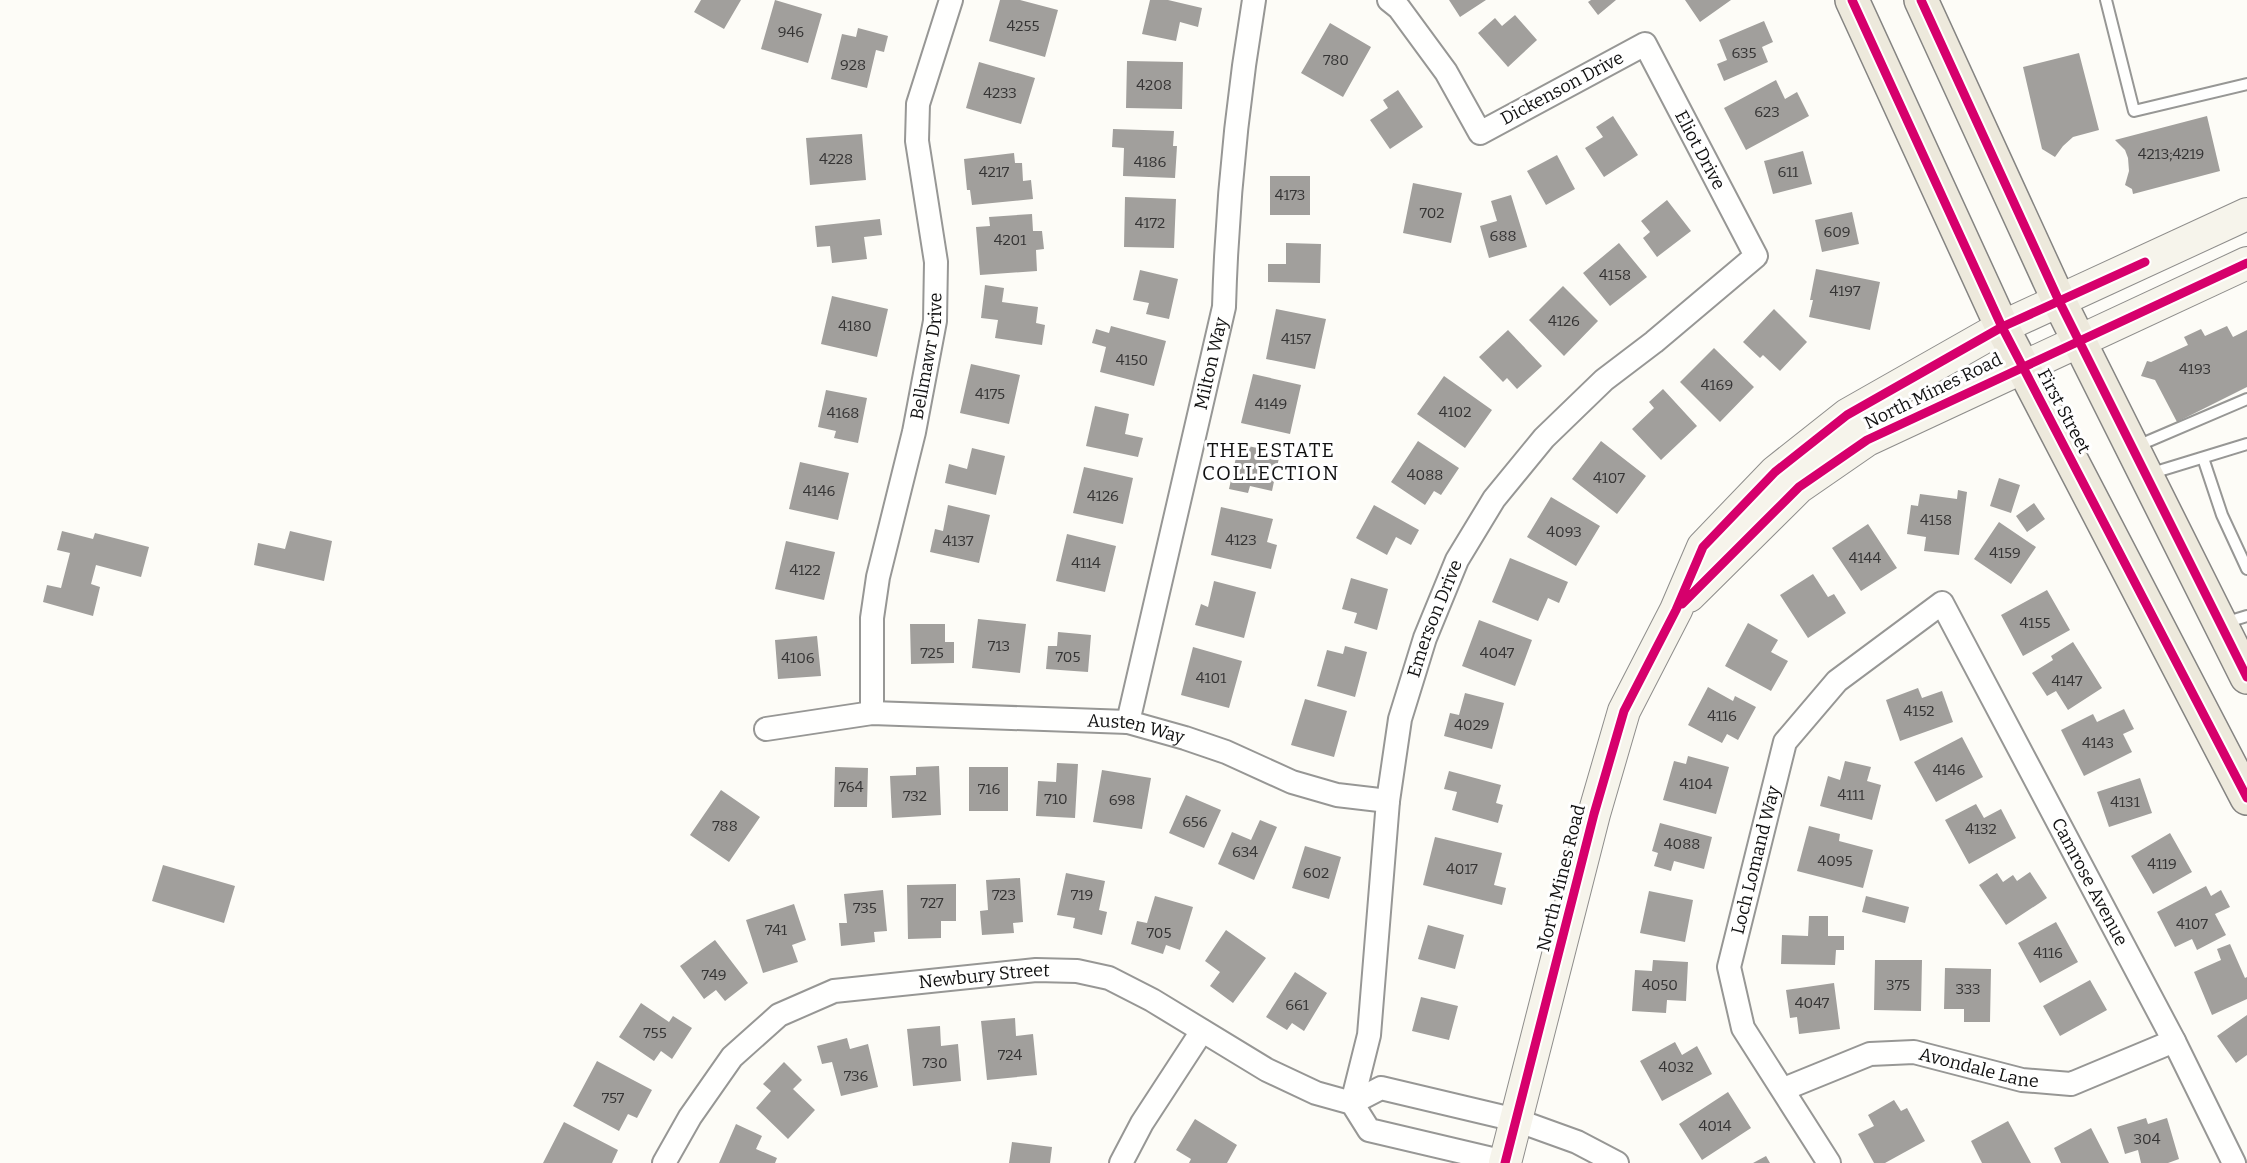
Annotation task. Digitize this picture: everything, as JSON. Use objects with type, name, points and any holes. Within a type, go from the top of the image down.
[{"type":"main road","name":"First Street","points":[[1852,0],[2002,327],[2247,798]]},
{"type":"main road","points":[[1921,0],[2059,302],[2139,461],[2234,620],[2247,677]]},
{"type":"main road","name":"North Mines Road","points":[[1506,1162],[1594,814],[1624,711],[1676,610],[1703,547],[1775,472],[1847,415],[2002,327],[2247,214]]},
{"type":"main road","name":"North Mines Road","points":[[1676,610],[1799,487],[1867,440],[2247,263]]},
{"type":"street","name":"Milton Way","points":[[1128,722],[1224,307],[1231,173],[1243,67],[1254,0]]},
{"type":"street","name":"Dickenson Drive","points":[[1389,0],[1399,8],[1446,72],[1480,133],[1645,44]]},
{"type":"street","name":"Bellmawr Drive","points":[[872,713],[872,618],[878,577],[914,432],[934,321],[936,262],[917,141],[918,104],[944,2]]},
{"type":"street","name":"Eliot Drive","points":[[1645,44],[1756,256]]},
{"type":"street","name":"Emerson Drive","points":[[1352,1103],[1369,1035],[1388,801],[1400,719],[1425,638],[1457,560],[1494,499],[1545,438],[1604,380],[1654,342],[1756,256]]},
{"type":"street","name":"Camrose Avenue","points":[[1942,603],[2174,1041],[2234,1163]]},
{"type":"street","name":"Loch Lomand Way","points":[[1829,1163],[1784,1089],[1743,1028],[1729,967],[1785,742],[1837,681],[1942,603]]},
{"type":"street","name":"Austen Way","points":[[766,729],[872,713],[1128,722],[1226,752],[1292,782],[1337,795],[1388,801]]},
{"type":"street","name":"Newbury Street","points":[[664,1163],[690,1117],[732,1057],[779,1015],[834,991],[1036,970],[1077,970],[1109,978],[1152,1000],[1287,1079],[1316,1093],[1352,1103]]},
{"type":"street","points":[[1121,1163],[1142,1123],[1202,1031]]},
{"type":"street","name":"Avondale Lane","points":[[1784,1089],[1870,1054],[1914,1052],[2022,1080],[2071,1084],[2174,1041]]},
{"type":"street","points":[[1506,1162],[1369,1130],[1352,1103],[1381,1088],[1516,1120],[1577,1142],[1617,1163]]},
{"type":"lane","points":[[2106,0],[2133,111],[2247,84]]},
{"type":"lane","points":[[2139,461],[2247,399]]},
{"type":"lane","points":[[2139,461],[2203,458],[2247,444]]},
{"type":"lane","points":[[2203,458],[2222,515],[2247,569]]},
{"type":"building","points":[[701,0],[741,0],[724,29],[694,12]]},
{"type":"building","points":[[775,0],[822,14],[808,63],[761,49]]},
{"type":"building","points":[[1000,0],[1020,0],[1058,10],[1045,57],[989,41]]},
{"type":"building","points":[[1150,0],[1168,0],[1202,8],[1198,27],[1180,22],[1176,41],[1142,34]]},
{"type":"building","points":[[1449,0],[1486,0],[1460,17]]},
{"type":"building","points":[[1616,0],[1598,15],[1588,2]]},
{"type":"building","points":[[1685,0],[1731,0],[1700,22]]},
{"type":"building","points":[[1515,15],[1537,40],[1508,67],[1478,33],[1495,18],[1502,26]]},
{"type":"building","points":[[1764,21],[1773,42],[1762,47],[1768,62],[1724,81],[1717,64],[1727,60],[1719,40]]},
{"type":"building","points":[[1330,23],[1371,47],[1343,97],[1301,73]]},
{"type":"building","points":[[858,28],[888,36],[884,52],[876,50],[867,88],[831,79],[842,34],[856,37]]},
{"type":"building","points":[[2079,53],[2099,130],[2073,137],[2055,157],[2042,149],[2023,67]]},
{"type":"building","points":[[1127,61],[1183,62],[1182,109],[1126,108]]},
{"type":"building","points":[[979,62],[1035,78],[1021,124],[966,108]]},
{"type":"building","points":[[1776,80],[1785,99],[1797,92],[1809,116],[1746,150],[1724,108]]},
{"type":"building","points":[[1398,90],[1423,127],[1390,149],[1370,120],[1388,108],[1383,100]]},
{"type":"building","points":[[1613,116],[1638,155],[1604,177],[1585,148],[1603,137],[1596,127]]},
{"type":"building","points":[[2207,116],[2220,171],[2133,194],[2132,189],[2125,185],[2129,171],[2128,158],[2125,150],[2115,140]]},
{"type":"building","points":[[1113,129],[1174,131],[1173,146],[1177,146],[1175,178],[1123,176],[1124,148],[1112,147]]},
{"type":"building","points":[[862,134],[866,180],[810,185],[806,138]]},
{"type":"building","points":[[1803,151],[1812,184],[1773,194],[1764,161]]},
{"type":"building","points":[[1014,153],[1015,163],[1022,163],[1023,181],[1031,180],[1033,199],[972,205],[970,190],[967,190],[964,159]]},
{"type":"building","points":[[1557,155],[1575,189],[1546,205],[1527,171]]},
{"type":"building","points":[[1270,176],[1310,176],[1310,215],[1270,215]]},
{"type":"building","points":[[1413,183],[1462,193],[1451,243],[1403,233]]},
{"type":"building","points":[[1511,195],[1527,247],[1489,258],[1480,226],[1497,221],[1491,201]]},
{"type":"building","points":[[1125,197],[1176,199],[1174,248],[1124,247]]},
{"type":"building","points":[[1667,200],[1691,231],[1657,257],[1643,238],[1650,232],[1641,221]]},
{"type":"building","points":[[1852,212],[1859,244],[1822,252],[1815,220]]},
{"type":"building","points":[[1032,214],[1033,231],[1042,231],[1044,249],[1036,250],[1037,271],[980,275],[976,227],[990,226],[989,217]]},
{"type":"building","points":[[880,219],[882,235],[864,237],[867,259],[832,263],[830,246],[817,247],[815,226]]},
{"type":"building","points":[[1286,243],[1321,244],[1320,283],[1268,282],[1268,264],[1286,264]]},
{"type":"building","points":[[1619,243],[1647,277],[1610,306],[1583,273]]},
{"type":"building","points":[[1816,269],[1880,282],[1870,330],[1809,317]]},
{"type":"building","points":[[1140,270],[1178,279],[1169,319],[1146,314],[1149,303],[1133,300]]},
{"type":"building","points":[[985,285],[1004,288],[1002,302],[1038,307],[1036,323],[1045,325],[1042,345],[995,338],[998,320],[981,318]]},
{"type":"building","points":[[1563,286],[1598,321],[1564,356],[1529,320]]},
{"type":"building","points":[[832,296],[888,309],[877,357],[821,344]]},
{"type":"building","points":[[1276,309],[1326,319],[1315,369],[1266,359]]},
{"type":"building","points":[[1774,309],[1807,342],[1780,371],[1763,355],[1760,358],[1743,342]]},
{"type":"building","points":[[1111,326],[1166,341],[1154,386],[1100,372],[1106,347],[1092,343],[1096,329],[1109,333]]},
{"type":"building","points":[[2227,326],[2233,337],[2247,330],[2247,387],[2177,422],[2155,380],[2141,376],[2147,361],[2151,362],[2188,345],[2184,337],[2201,329],[2205,336]]},
{"type":"building","points":[[1508,330],[1542,366],[1517,389],[1507,378],[1503,382],[1479,357]]},
{"type":"building","points":[[1714,348],[1754,387],[1720,422],[1680,382]]},
{"type":"building","points":[[971,364],[1020,375],[1009,424],[960,413]]},
{"type":"building","points":[[1253,374],[1301,385],[1290,434],[1241,423]]},
{"type":"building","points":[[1444,376],[1492,410],[1465,448],[1417,414]]},
{"type":"building","points":[[1663,389],[1697,426],[1661,460],[1632,429],[1654,408],[1649,402]]},
{"type":"building","points":[[826,390],[867,398],[858,443],[834,438],[836,431],[818,427]]},
{"type":"building","points":[[1095,406],[1129,414],[1125,434],[1143,438],[1138,457],[1086,446]]},
{"type":"building","points":[[1418,441],[1459,468],[1441,495],[1434,491],[1425,505],[1391,482]]},
{"type":"building","points":[[1601,441],[1646,476],[1617,514],[1572,479]]},
{"type":"building","points":[[1239,444],[1280,453],[1272,491],[1250,486],[1248,493],[1229,489]]},
{"type":"building","points":[[972,448],[1005,456],[996,495],[945,483],[949,464],[967,469]]},
{"type":"building","points":[[800,462],[849,473],[838,520],[789,509]]},
{"type":"building","points":[[1084,467],[1133,478],[1123,524],[1073,513]]},
{"type":"building","points":[[1999,478],[2020,485],[2011,513],[1990,506]]},
{"type":"building","points":[[1958,490],[1967,492],[1959,555],[1924,551],[1926,537],[1907,534],[1911,505],[1918,506],[1920,494],[1957,499]]},
{"type":"building","points":[[1551,497],[1600,526],[1576,566],[1527,537]]},
{"type":"building","points":[[2034,503],[2045,519],[2027,532],[2016,516]]},
{"type":"building","points":[[948,505],[990,515],[979,563],[930,552],[935,529],[943,531]]},
{"type":"building","points":[[1374,505],[1419,530],[1411,545],[1396,537],[1387,555],[1356,538]]},
{"type":"building","points":[[1221,507],[1273,519],[1267,542],[1277,545],[1271,569],[1211,555]]},
{"type":"building","points":[[1999,522],[2036,547],[2011,584],[1974,559]]},
{"type":"building","points":[[1868,524],[1897,568],[1861,591],[1832,548]]},
{"type":"building","points":[[62,531],[93,539],[95,533],[149,547],[141,577],[96,565],[91,584],[100,587],[93,616],[43,602],[47,585],[61,588],[70,553],[57,550]]},
{"type":"building","points":[[290,531],[332,541],[324,581],[254,565],[258,543],[285,549]]},
{"type":"building","points":[[1067,534],[1116,546],[1105,592],[1056,581]]},
{"type":"building","points":[[786,541],[835,552],[824,600],[775,589]]},
{"type":"building","points":[[1510,558],[1568,582],[1559,603],[1548,598],[1538,621],[1492,602]]},
{"type":"building","points":[[1813,574],[1828,597],[1834,594],[1846,613],[1808,638],[1780,595]]},
{"type":"building","points":[[1351,578],[1388,589],[1377,630],[1354,623],[1357,613],[1342,609]]},
{"type":"building","points":[[1214,581],[1256,592],[1244,638],[1195,625],[1201,604],[1208,607]]},
{"type":"building","points":[[2047,590],[2070,630],[2023,656],[2001,615]]},
{"type":"building","points":[[978,619],[1026,624],[1020,673],[972,668]]},
{"type":"building","points":[[1479,620],[1532,640],[1515,686],[1462,666]]},
{"type":"building","points":[[1748,623],[1778,640],[1771,652],[1788,661],[1771,691],[1725,666]]},
{"type":"building","points":[[910,624],[945,624],[945,642],[954,642],[954,663],[911,664]]},
{"type":"building","points":[[1058,632],[1091,635],[1088,672],[1046,669],[1048,646],[1057,646]]},
{"type":"building","points":[[817,636],[821,676],[778,679],[775,640]]},
{"type":"building","points":[[2073,642],[2102,688],[2068,710],[2056,691],[2047,696],[2032,673],[2053,660],[2051,656]]},
{"type":"building","points":[[1345,646],[1367,652],[1355,697],[1317,686],[1327,650],[1343,654]]},
{"type":"building","points":[[1193,647],[1242,661],[1229,708],[1181,695]]},
{"type":"building","points":[[1708,687],[1733,701],[1735,696],[1756,707],[1738,740],[1727,734],[1722,743],[1688,725]]},
{"type":"building","points":[[1918,688],[1922,698],[1942,691],[1953,722],[1900,741],[1886,700]]},
{"type":"building","points":[[1465,693],[1504,703],[1492,749],[1444,736],[1450,713],[1459,715]]},
{"type":"building","points":[[1305,699],[1347,711],[1334,757],[1291,745]]},
{"type":"building","points":[[2124,709],[2134,729],[2123,734],[2132,752],[2084,776],[2061,730],[2093,714],[2097,722]]},
{"type":"building","points":[[1962,737],[1983,777],[1936,802],[1914,762]]},
{"type":"building","points":[[1688,756],[1729,767],[1716,814],[1663,800],[1674,761],[1686,764]]},
{"type":"building","points":[[1845,761],[1871,767],[1867,781],[1881,785],[1872,820],[1820,806],[1828,776],[1840,780]]},
{"type":"building","points":[[1057,763],[1078,764],[1075,818],[1036,816],[1038,781],[1056,782]]},
{"type":"building","points":[[939,766],[941,815],[892,818],[890,776],[916,775],[916,767]]},
{"type":"building","points":[[835,767],[868,768],[867,807],[834,807]]},
{"type":"building","points":[[969,767],[1008,767],[1008,811],[969,811]]},
{"type":"building","points":[[1102,770],[1151,778],[1142,829],[1093,822]]},
{"type":"building","points":[[1449,771],[1501,785],[1496,803],[1503,805],[1498,823],[1452,810],[1457,792],[1444,789]]},
{"type":"building","points":[[2140,778],[2152,813],[2109,827],[2097,792]]},
{"type":"building","points":[[721,790],[760,817],[729,862],[690,835]]},
{"type":"building","points":[[1186,795],[1221,810],[1204,848],[1169,833]]},
{"type":"building","points":[[1976,804],[1984,818],[2001,809],[2016,838],[1969,864],[1945,820]]},
{"type":"building","points":[[1260,820],[1277,827],[1254,880],[1218,864],[1232,832],[1251,840]]},
{"type":"building","points":[[1660,823],[1712,837],[1704,869],[1674,861],[1671,871],[1654,866],[1658,853],[1652,851]]},
{"type":"building","points":[[1809,826],[1840,834],[1839,841],[1873,850],[1863,888],[1797,871]]},
{"type":"building","points":[[2170,833],[2192,872],[2153,894],[2131,856]]},
{"type":"building","points":[[1435,837],[1502,853],[1494,885],[1506,888],[1502,905],[1423,885]]},
{"type":"building","points":[[1305,846],[1341,857],[1329,899],[1292,888]]},
{"type":"building","points":[[163,865],[235,886],[224,923],[152,901]]},
{"type":"building","points":[[2030,872],[2047,898],[2006,925],[1979,885],[1997,873],[2003,882],[2013,875],[2017,881]]},
{"type":"building","points":[[1066,873],[1105,881],[1099,910],[1107,912],[1102,935],[1073,928],[1075,918],[1057,915]]},
{"type":"building","points":[[1020,878],[1023,922],[1013,923],[1014,933],[982,935],[980,911],[988,910],[986,880]]},
{"type":"building","points":[[956,884],[956,921],[941,921],[941,938],[908,939],[907,885]]},
{"type":"building","points":[[2206,886],[2211,896],[2221,890],[2230,907],[2215,914],[2226,935],[2197,950],[2192,939],[2175,947],[2157,912]]},
{"type":"building","points":[[883,890],[887,931],[874,932],[875,942],[841,946],[839,923],[847,923],[844,894]]},
{"type":"building","points":[[1649,891],[1693,900],[1685,942],[1640,933]]},
{"type":"building","points":[[1155,896],[1193,907],[1180,950],[1166,945],[1163,954],[1131,944],[1137,921],[1147,923]]},
{"type":"building","points":[[1866,896],[1909,907],[1905,923],[1862,912]]},
{"type":"building","points":[[794,904],[806,940],[792,945],[798,962],[763,973],[746,920]]},
{"type":"building","points":[[1809,916],[1828,916],[1828,936],[1844,936],[1844,950],[1836,950],[1835,965],[1781,964],[1782,935],[1808,936]]},
{"type":"building","points":[[2056,922],[2078,962],[2040,983],[2018,943]]},
{"type":"building","points":[[1428,925],[1464,935],[1455,969],[1418,959]]},
{"type":"building","points":[[1226,930],[1266,958],[1233,1003],[1210,986],[1220,972],[1205,961]]},
{"type":"building","points":[[715,940],[748,983],[725,1001],[716,990],[704,999],[680,966]]},
{"type":"building","points":[[2230,944],[2245,978],[2247,977],[2247,999],[2212,1015],[2194,972],[2221,960],[2217,949]]},
{"type":"building","points":[[1653,960],[1688,962],[1686,1001],[1667,1000],[1666,1013],[1632,1011],[1635,970],[1652,971]]},
{"type":"building","points":[[1875,960],[1922,960],[1921,1011],[1874,1010]]},
{"type":"building","points":[[1945,968],[1991,969],[1990,1022],[1964,1022],[1964,1009],[1944,1009]]},
{"type":"building","points":[[1295,972],[1327,993],[1304,1031],[1292,1023],[1287,1030],[1266,1017]]},
{"type":"building","points":[[2090,980],[2107,1010],[2060,1036],[2043,1006]]},
{"type":"building","points":[[1834,983],[1840,1029],[1799,1034],[1797,1017],[1790,1018],[1786,990]]},
{"type":"building","points":[[1421,997],[1458,1006],[1449,1040],[1412,1031]]},
{"type":"building","points":[[641,1003],[669,1022],[673,1016],[692,1028],[672,1059],[661,1051],[654,1061],[619,1037]]},
{"type":"building","points":[[2247,1015],[2247,1055],[2236,1063],[2217,1036]]},
{"type":"building","points":[[1015,1018],[1016,1036],[1033,1034],[1037,1075],[987,1080],[981,1021]]},
{"type":"building","points":[[940,1026],[941,1046],[958,1044],[961,1081],[913,1086],[907,1029]]},
{"type":"building","points":[[847,1038],[850,1049],[868,1044],[878,1087],[841,1096],[832,1062],[822,1064],[817,1046]]},
{"type":"building","points":[[1675,1042],[1682,1055],[1697,1046],[1712,1074],[1662,1101],[1640,1061]]},
{"type":"building","points":[[597,1061],[652,1090],[637,1118],[628,1114],[619,1131],[573,1106]]},
{"type":"building","points":[[784,1062],[802,1080],[793,1089],[815,1110],[788,1139],[756,1108],[771,1091],[763,1084]]},
{"type":"building","points":[[1728,1092],[1751,1128],[1702,1160],[1679,1124]]},
{"type":"building","points":[[1894,1100],[1901,1111],[1907,1108],[1925,1141],[1885,1163],[1874,1163],[1858,1134],[1874,1126],[1868,1115]]},
{"type":"building","points":[[2146,1118],[2148,1124],[2167,1118],[2179,1159],[2168,1163],[2141,1163],[2138,1150],[2125,1154],[2117,1127]]},
{"type":"building","points":[[1195,1119],[1237,1145],[1227,1163],[1189,1163],[1191,1159],[1176,1150]]},
{"type":"building","points":[[2008,1121],[2031,1163],[1982,1163],[1971,1141]]},
{"type":"building","points":[[564,1122],[618,1150],[612,1163],[543,1163]]},
{"type":"building","points":[[736,1124],[762,1136],[756,1149],[777,1158],[775,1163],[719,1163]]},
{"type":"building","points":[[2091,1128],[2109,1163],[2061,1163],[2054,1148]]},
{"type":"building","points":[[1012,1142],[1052,1147],[1050,1163],[1009,1163]]},
{"type":"building","points":[[1766,1156],[1770,1163],[1753,1163]]},
{"type":"cycle path","points":[[1852,0],[2002,327],[2247,798]]},
{"type":"cycle path","points":[[1921,0],[2059,301],[2247,677]]},
{"type":"cycle path","points":[[1505,1163],[1594,814],[1624,711],[1676,610],[1703,547],[1775,472],[1847,415],[2002,327],[2145,262]]},
{"type":"cycle path","points":[[1682,604],[1799,487],[1867,440],[2247,263]]},
{"type":"district","name":"THE ESTATE COLLECTION","points":[[1271,462]]}]
